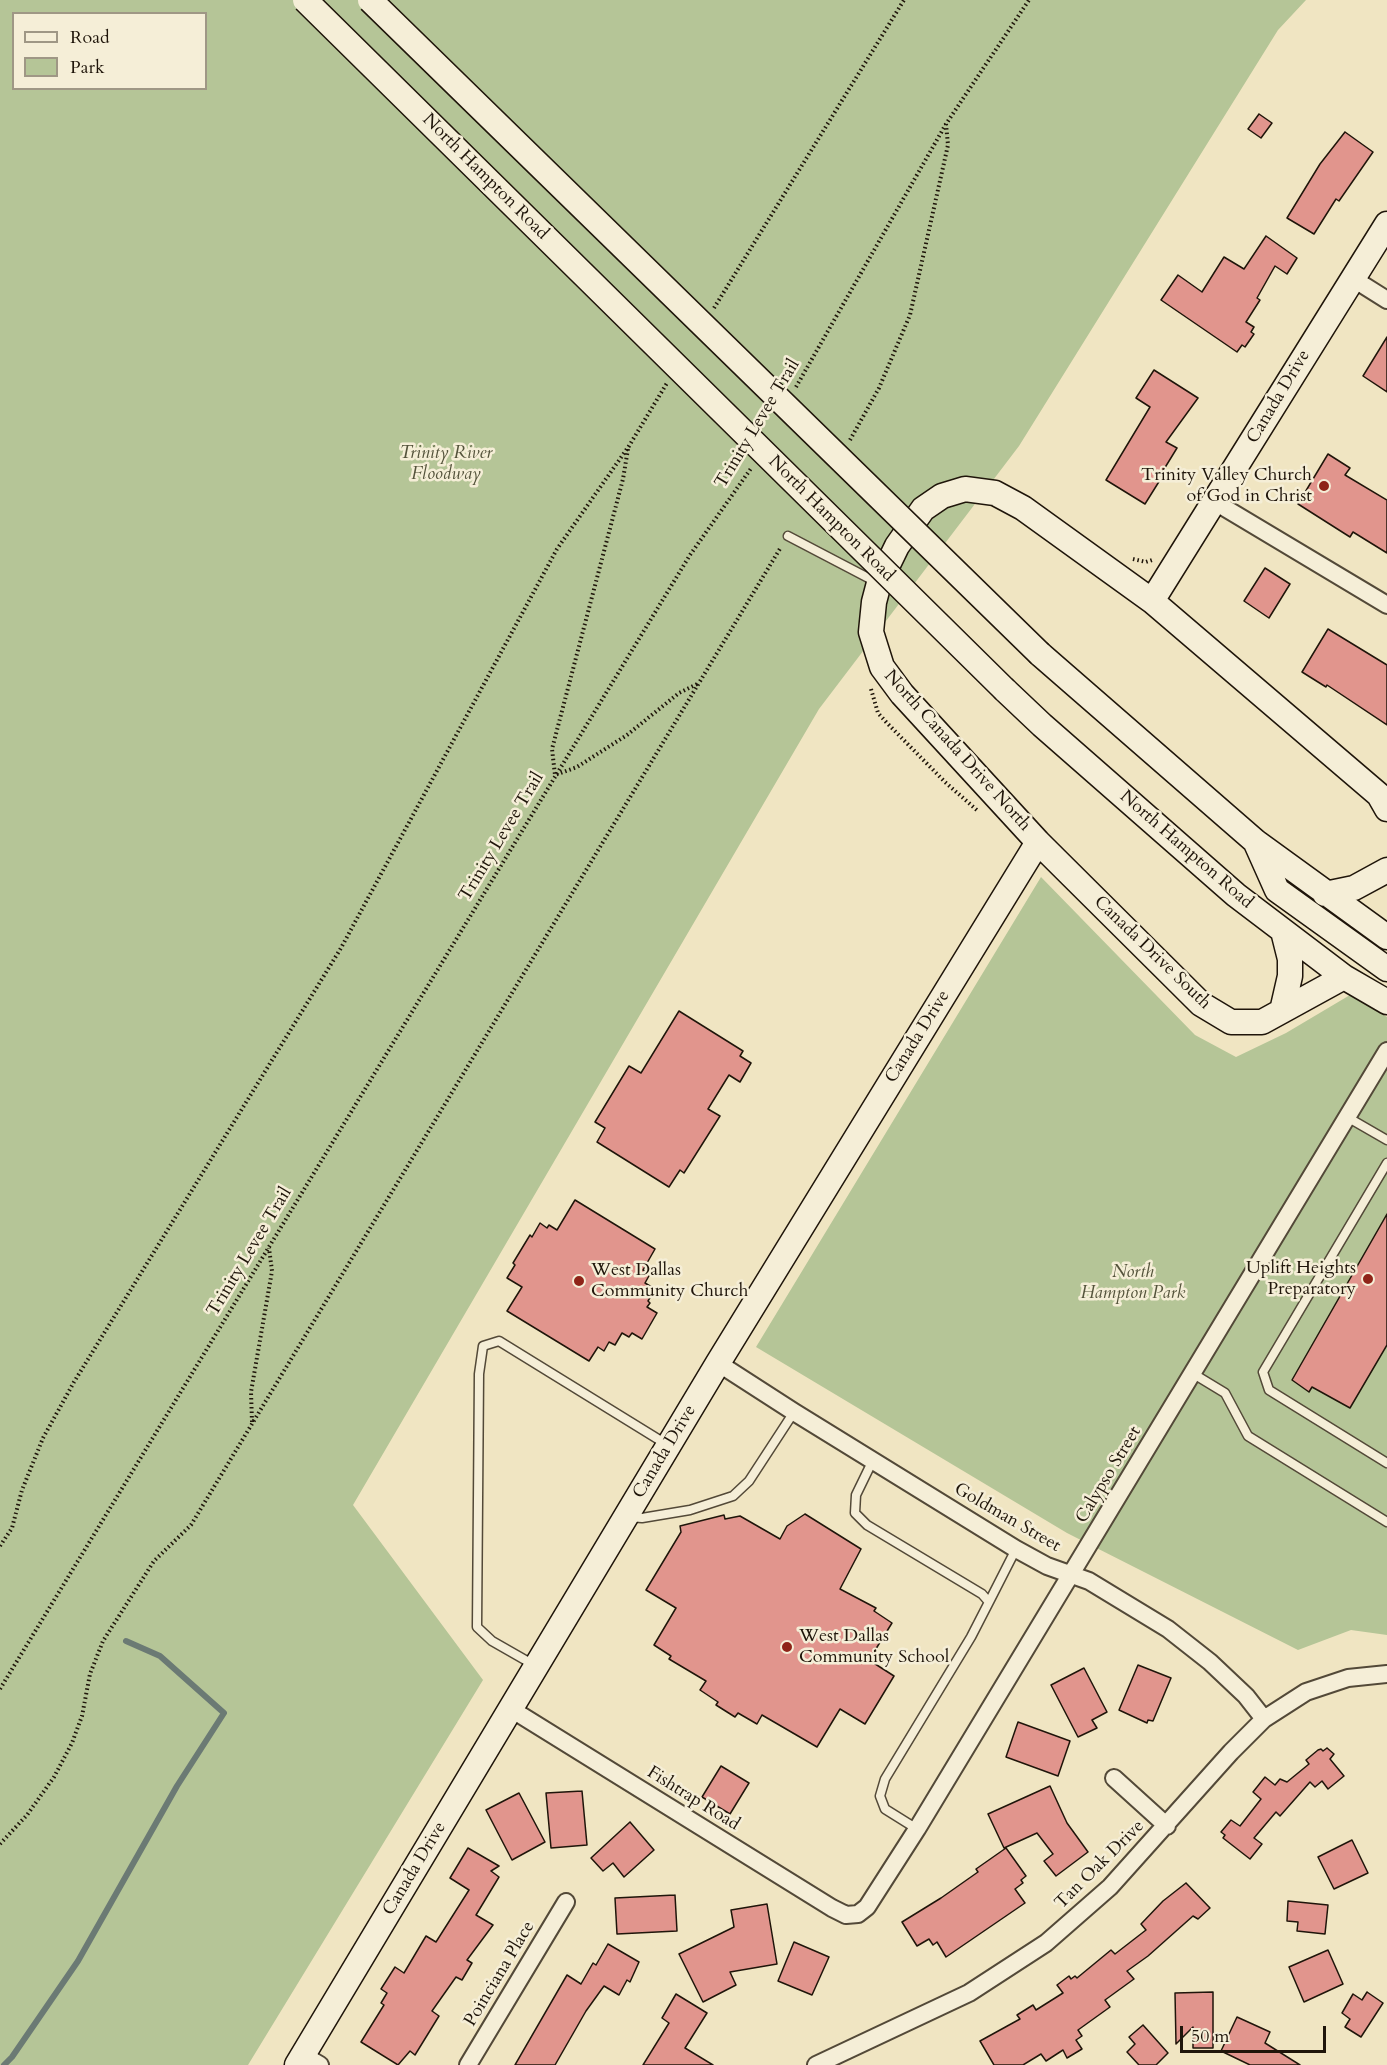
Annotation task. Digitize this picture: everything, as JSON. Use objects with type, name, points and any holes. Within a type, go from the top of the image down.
[{"type":"street","name":"North Hampton Road","points":[[305,0],[1005,690],[1236,896],[1344,977],[1387,1002]]},
{"type":"street","points":[[370,0],[1040,654],[1256,842],[1325,894],[1387,932]]},
{"type":"street","name":"Canada Drive","points":[[1152,601],[1387,224]]},
{"type":"street","points":[[1352,278],[1387,300]]},
{"type":"street","name":"North Canada Drive North","points":[[1038,842],[902,694],[882,667],[872,632],[874,602],[879,583],[897,546],[923,509],[942,496],[965,489],[996,493],[1023,508],[1152,601]]},
{"type":"street","points":[[1215,502],[1387,605]]},
{"type":"street","points":[[1152,601],[1379,795],[1387,809]]},
{"type":"street","name":"Canada Drive","points":[[307,2062],[511,1709],[718,1363],[1038,842]]},
{"type":"street","name":"Canada Drive South","points":[[1038,842],[1201,1004],[1231,1022],[1262,1022],[1344,977]]},
{"type":"street","points":[[1256,842],[1277,890],[1387,969]]},
{"type":"street","points":[[1325,894],[1354,888],[1387,870]]},
{"type":"street","points":[[1282,1011],[1290,976],[1290,959],[1283,931]]},
{"type":"street","name":"Calypso Street","points":[[858,1914],[867,1907],[917,1829],[1387,1051]]},
{"type":"street","name":"Goldman Street","points":[[718,1363],[1016,1549],[1047,1566],[1099,1587],[1168,1629],[1210,1662],[1246,1696],[1264,1719]]},
{"type":"street","name":"Tan Oak Drive","points":[[816,2065],[969,1993],[1046,1943],[1110,1887],[1231,1752],[1264,1719],[1306,1692],[1348,1678],[1387,1674]]},
{"type":"street","name":"Fishtrap Road","points":[[511,1709],[832,1908],[846,1915],[858,1914]]},
{"type":"street","points":[[1114,1778],[1167,1826]]},
{"type":"street","name":"Poinciana Place","points":[[468,2065],[566,1902]]},
{"type":"lane","points":[[788,536],[879,583]]},
{"type":"lane","points":[[1347,1117],[1387,1140]]},
{"type":"lane","points":[[1387,1163],[1263,1372],[1269,1390],[1387,1463]]},
{"type":"lane","points":[[537,1667],[492,1641],[477,1627],[478,1374],[483,1346],[499,1341],[669,1446]]},
{"type":"lane","points":[[1192,1373],[1225,1393],[1248,1436],[1387,1522]]},
{"type":"lane","points":[[626,1517],[642,1518],[690,1510],[733,1496],[749,1481],[794,1412]]},
{"type":"lane","points":[[873,1460],[856,1495],[855,1513],[867,1525],[982,1594],[989,1602]]},
{"type":"lane","points":[[917,1829],[885,1809],[880,1796],[885,1779],[972,1637],[1016,1549]]},
{"type":"path","points":[[710,314],[904,0]]},
{"type":"path","name":"Trinity Levee Trail","points":[[794,390],[946,124],[1029,0]]},
{"type":"path","points":[[846,445],[879,388],[910,315],[948,145],[946,124]]},
{"type":"path","points":[[0,1546],[12,1528],[22,1490],[43,1438],[74,1382],[341,948],[557,549],[629,446],[672,375]]},
{"type":"path","points":[[629,446],[623,479],[552,749],[555,775],[578,767],[627,735],[679,693],[698,683]]},
{"type":"path","name":"Trinity Levee Trail","points":[[0,1689],[690,555],[757,458]]},
{"type":"path","points":[[0,1844],[27,1815],[72,1743],[82,1716],[90,1674],[103,1641],[154,1561],[191,1525],[788,536]]},
{"type":"path","points":[[252,1423],[251,1392],[272,1271],[269,1246]]},
{"type":"green space","name":"Trinity River Floodway","points":[[0,0],[1306,0],[1278,30],[1019,446],[819,709],[353,1505],[483,1680],[248,2065],[0,2065]]},
{"type":"green space","name":"North Hampton Park","points":[[1041,877],[1195,1035],[1236,1057],[1286,1033],[1350,995],[1387,1017],[1387,1635],[1351,1630],[1298,1650],[1067,1533],[756,1347]]},
{"type":"building","points":[[1259,114],[1272,123],[1261,138],[1248,129]]},
{"type":"building","points":[[1345,132],[1373,152],[1339,201],[1336,199],[1314,234],[1287,218],[1320,164]]},
{"type":"building","points":[[1266,236],[1297,258],[1287,274],[1275,266],[1257,298],[1260,300],[1246,322],[1254,327],[1251,332],[1254,334],[1245,347],[1242,345],[1237,352],[1161,300],[1178,275],[1202,292],[1224,257],[1244,269]]},
{"type":"building","points":[[1387,337],[1387,392],[1363,376]]},
{"type":"building","points":[[1154,370],[1198,398],[1166,442],[1177,448],[1145,504],[1106,480],[1150,407],[1136,398]]},
{"type":"building","points":[[1328,454],[1350,468],[1345,475],[1387,500],[1387,553],[1353,532],[1350,537],[1298,504]]},
{"type":"building","points":[[1265,568],[1290,584],[1269,618],[1244,601]]},
{"type":"building","points":[[1328,629],[1387,665],[1387,725],[1327,685],[1326,687],[1302,672]]},
{"type":"building","points":[[679,1011],[743,1051],[740,1056],[751,1063],[740,1082],[729,1075],[708,1109],[720,1116],[684,1173],[680,1170],[669,1187],[597,1142],[605,1128],[595,1122],[629,1066],[641,1073]]},
{"type":"building","name":"West Dallas Community Church","points":[[575,1200],[655,1249],[643,1270],[650,1274],[645,1283],[655,1289],[647,1307],[657,1313],[642,1339],[632,1333],[629,1337],[622,1333],[615,1345],[609,1342],[604,1351],[598,1347],[589,1361],[507,1311],[522,1287],[507,1278],[530,1235],[532,1237],[540,1223],[547,1228],[549,1225],[557,1230]]},
{"type":"building","name":"Uplift Heights Preparatory","points":[[1387,1214],[1387,1345],[1350,1408],[1312,1387],[1309,1392],[1292,1380]]},
{"type":"building","points":[[805,1514],[861,1549],[840,1589],[876,1608],[874,1611],[892,1623],[869,1660],[894,1676],[865,1724],[840,1709],[817,1747],[762,1715],[757,1724],[738,1713],[735,1717],[716,1705],[718,1702],[700,1690],[706,1681],[669,1659],[671,1656],[654,1645],[676,1608],[646,1590],[681,1532],[680,1526],[724,1515],[725,1519],[740,1516],[780,1539],[787,1526]]},
{"type":"building","points":[[1138,1665],[1171,1678],[1153,1721],[1148,1720],[1147,1723],[1119,1710]]},
{"type":"building","points":[[1084,1668],[1107,1712],[1092,1720],[1097,1728],[1078,1737],[1051,1685]]},
{"type":"building","points":[[1018,1722],[1070,1741],[1058,1776],[1006,1757]]},
{"type":"building","points":[[1327,1748],[1334,1754],[1330,1759],[1344,1776],[1328,1789],[1322,1781],[1315,1787],[1310,1782],[1280,1816],[1276,1812],[1254,1838],[1262,1844],[1250,1859],[1223,1838],[1225,1835],[1221,1832],[1231,1820],[1240,1826],[1261,1799],[1253,1792],[1265,1777],[1275,1785],[1280,1779],[1287,1782],[1309,1764],[1306,1760],[1318,1750],[1323,1751]]},
{"type":"building","points":[[721,1766],[749,1783],[730,1814],[702,1797]]},
{"type":"building","points":[[1050,1786],[1067,1823],[1088,1852],[1056,1876],[1044,1861],[1053,1854],[1037,1833],[1004,1848],[988,1814]]},
{"type":"building","points":[[582,1791],[587,1845],[551,1848],[546,1793]]},
{"type":"building","points":[[519,1793],[545,1842],[512,1860],[486,1810]]},
{"type":"building","points":[[630,1822],[654,1850],[624,1877],[613,1863],[603,1871],[591,1858]]},
{"type":"building","points":[[1352,1840],[1368,1873],[1334,1889],[1318,1857]]},
{"type":"building","points":[[468,1848],[499,1866],[491,1871],[499,1877],[476,1915],[493,1925],[467,1960],[472,1963],[462,1980],[456,1977],[432,2011],[439,2016],[415,2055],[410,2051],[398,2065],[361,2042],[384,2005],[381,2003],[387,1993],[381,1989],[395,1967],[404,1973],[426,1936],[436,1942],[469,1890],[450,1878]]},
{"type":"building","points":[[1006,1848],[1026,1876],[1021,1880],[1023,1883],[1015,1889],[1025,1903],[946,1957],[937,1942],[933,1945],[929,1939],[917,1946],[902,1922],[978,1872],[976,1869]]},
{"type":"building","points":[[1186,1883],[1210,1908],[1198,1919],[1193,1916],[1148,1956],[1127,1971],[1134,1979],[1105,2000],[1110,2007],[1078,2030],[1082,2036],[1076,2040],[1082,2049],[1067,2058],[1063,2050],[1046,2061],[1041,2054],[1023,2065],[994,2065],[980,2041],[1020,2019],[1017,2015],[1033,2005],[1036,2010],[1063,1993],[1057,1985],[1069,1976],[1071,1979],[1075,1976],[1077,1978],[1111,1950],[1115,1954],[1146,1930],[1141,1924],[1163,1901]]},
{"type":"building","points":[[675,1895],[677,1931],[617,1934],[615,1898]]},
{"type":"building","points":[[1288,1901],[1328,1905],[1325,1934],[1297,1931],[1298,1922],[1287,1921]]},
{"type":"building","points":[[767,1904],[777,1964],[730,1972],[736,1985],[703,2002],[679,1954],[734,1927],[731,1910]]},
{"type":"building","points":[[794,1942],[829,1957],[812,1995],[778,1981]]},
{"type":"building","points":[[608,1944],[639,1962],[630,1982],[627,1980],[619,1995],[604,1986],[586,2011],[555,2065],[515,2065],[567,1975],[581,1984],[593,1963],[596,1965]]},
{"type":"building","points":[[1328,1950],[1343,1984],[1304,2002],[1289,1967]]},
{"type":"building","points":[[1213,1992],[1213,2048],[1193,2048],[1193,2027],[1176,2044],[1175,1993]]},
{"type":"building","points":[[1367,1992],[1383,2003],[1361,2037],[1345,2027],[1350,2019],[1342,2013],[1353,1994],[1362,2000]]},
{"type":"building","points":[[676,1994],[707,2013],[685,2048],[713,2065],[643,2065],[669,2023],[662,2018]]},
{"type":"building","points":[[1237,2017],[1270,2032],[1265,2043],[1300,2065],[1250,2065],[1221,2051]]},
{"type":"building","points":[[1143,2025],[1168,2053],[1156,2065],[1139,2065],[1127,2052],[1135,2044],[1129,2037]]},
{"type":"waterway","points":[[4,2065],[12,2057],[78,1961],[177,1786],[224,1713],[160,1656],[126,1641]]},
{"type":"place","name":"Trinity Valley Church of God in Christ","points":[[1324,486]]},
{"type":"place","name":"Uplift Heights Preparatory","points":[[1368,1279]]},
{"type":"place","name":"West Dallas Community Church","points":[[579,1281]]},
{"type":"place","name":"West Dallas Community School","points":[[787,1647]]}]
